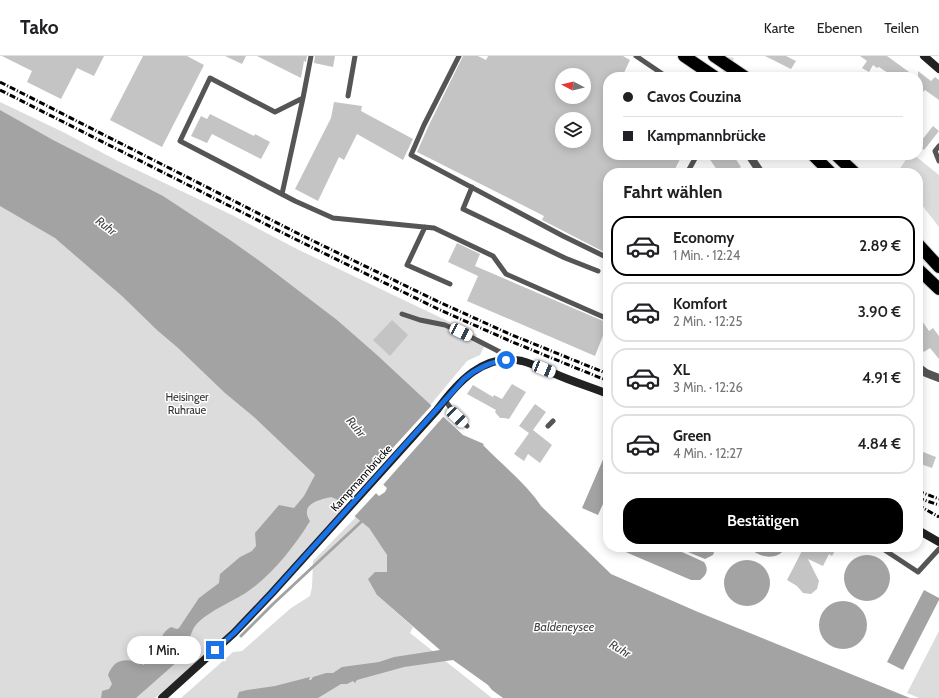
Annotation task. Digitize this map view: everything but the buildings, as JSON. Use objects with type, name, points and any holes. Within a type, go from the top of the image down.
[{"type":"highway","points":[[684,56],[708,72]]},
{"type":"highway","points":[[714,56],[738,72]]},
{"type":"highway","points":[[818,160],[826,168]]},
{"type":"highway","points":[[841,160],[849,168]]},
{"type":"highway","points":[[923,249],[939,267]]},
{"type":"highway","points":[[923,274],[939,289]]},
{"type":"street","points":[[924,56],[939,69]]},
{"type":"street","name":"Kampmannbrücke","points":[[162,698],[234,633],[272,593],[464,379],[473,371],[490,362],[506,360],[521,361],[603,392]]},
{"type":"street","points":[[923,371],[939,378]]},
{"type":"street","points":[[923,533],[939,542]]},
{"type":"lane","points":[[282,194],[311,56]]},
{"type":"lane","points":[[348,96],[355,56]]},
{"type":"lane","points":[[459,56],[424,125],[411,155],[563,236],[603,256]]},
{"type":"lane","points":[[636,56],[660,72]]},
{"type":"lane","points":[[303,98],[275,112],[210,78],[180,141],[282,194],[333,218],[434,228],[493,256],[506,274],[603,317]]},
{"type":"lane","points":[[939,146],[935,151],[939,161]]},
{"type":"lane","points":[[472,187],[463,209],[565,258],[598,271]]},
{"type":"lane","points":[[425,227],[407,265],[450,284]]},
{"type":"lane","points":[[402,314],[451,328],[500,352],[506,360]]},
{"type":"lane","points":[[445,400],[457,417],[467,426]]},
{"type":"lane","points":[[548,426],[553,421]]},
{"type":"lane","points":[[888,552],[918,572],[939,549]]},
{"type":"green space","name":"Heisinger Ruhraue","points":[[0,102],[63,132],[118,161],[234,216],[299,250],[477,335],[476,337],[486,343],[480,355],[467,361],[343,510],[274,586],[231,631],[155,698],[0,698]]},
{"type":"green space","points":[[906,160],[920,160],[939,175],[939,227],[923,206],[923,168],[900,168]]},
{"type":"green space","points":[[356,517],[369,528],[387,555],[387,572],[375,572],[377,595],[413,627],[410,633],[492,698],[181,698],[233,652],[242,651],[291,608],[310,596],[312,587],[313,561]]},
{"type":"green space","points":[[939,631],[939,698],[919,698],[907,693]]},
{"type":"water","points":[[0,110],[53,140],[163,196],[261,262],[337,320],[463,435],[484,444],[483,445],[529,490],[541,506],[611,574],[698,612],[910,698],[503,698],[488,685],[453,660],[404,667],[357,680],[355,683],[353,681],[347,684],[341,684],[318,698],[237,698],[239,692],[275,686],[310,677],[309,680],[311,680],[313,677],[326,673],[333,673],[342,667],[379,662],[394,657],[440,650],[377,595],[368,579],[375,572],[387,572],[387,555],[369,528],[342,506],[338,500],[331,497],[316,501],[309,507],[307,510],[307,515],[310,521],[274,569],[247,592],[212,612],[200,621],[193,629],[178,661],[136,698],[101,698],[102,691],[109,689],[112,684],[108,675],[114,665],[118,662],[127,660],[144,665],[145,658],[158,660],[162,651],[163,635],[166,631],[171,627],[177,629],[179,628],[199,598],[219,583],[220,574],[240,557],[252,551],[256,546],[255,533],[279,505],[294,508],[304,496],[315,475],[122,296],[55,238],[0,206]],"holes":[[[367,470],[387,488],[385,492],[379,496],[360,478],[362,472]]]},
{"type":"water","points":[[603,460],[603,504],[598,515],[582,508]]},
{"type":"water","points":[[626,552],[682,552],[704,562],[706,572],[704,576],[700,580],[691,580]]},
{"type":"water","points":[[688,552],[714,552],[713,555],[705,559]]},
{"type":"water","points":[[755,552],[783,552],[778,555],[768,557]]},
{"type":"water","points":[[862,555],[872,555],[880,559],[886,565],[890,573],[890,583],[886,591],[880,597],[872,601],[862,601],[854,597],[848,591],[844,583],[844,573],[848,565],[854,559]]},
{"type":"water","points":[[752,560],[764,566],[769,574],[769,592],[764,600],[756,605],[742,606],[730,600],[725,592],[724,578],[730,566],[738,561]]},
{"type":"water","points":[[924,590],[939,598],[939,600],[903,670],[887,662]]},
{"type":"water","points":[[843,601],[852,603],[860,608],[865,616],[867,625],[865,634],[860,642],[852,647],[843,649],[834,647],[826,642],[821,634],[819,625],[821,616],[826,608],[834,603]]},
{"type":"pier","points":[[432,405],[444,416],[382,486],[369,474]]},
{"type":"pier","points":[[365,479],[378,491],[353,518],[340,507]]},
{"type":"waterway","points":[[241,636],[361,522]]},
{"type":"tunnel","points":[[727,72],[730,56]]},
{"type":"railway","points":[[0,82],[299,234],[441,303],[512,335],[603,372]]},
{"type":"railway","points":[[0,90],[297,240],[438,309],[510,341],[603,379]]},
{"type":"railway","points":[[923,493],[939,499]]},
{"type":"railway","points":[[923,500],[939,505]]},
{"type":"railway","points":[[923,508],[939,517]]},
{"type":"route","points":[[215,650],[234,633],[272,593],[464,379],[473,371],[490,362],[506,360]]},
{"type":"water label","name":"Ruhr","points":[[106,226]]},
{"type":"water label","name":"Ruhr","points":[[356,427]]},
{"type":"water label","name":"Baldeneysee","points":[[564,627]]},
{"type":"water label","name":"Ruhr","points":[[620,649]]}]
